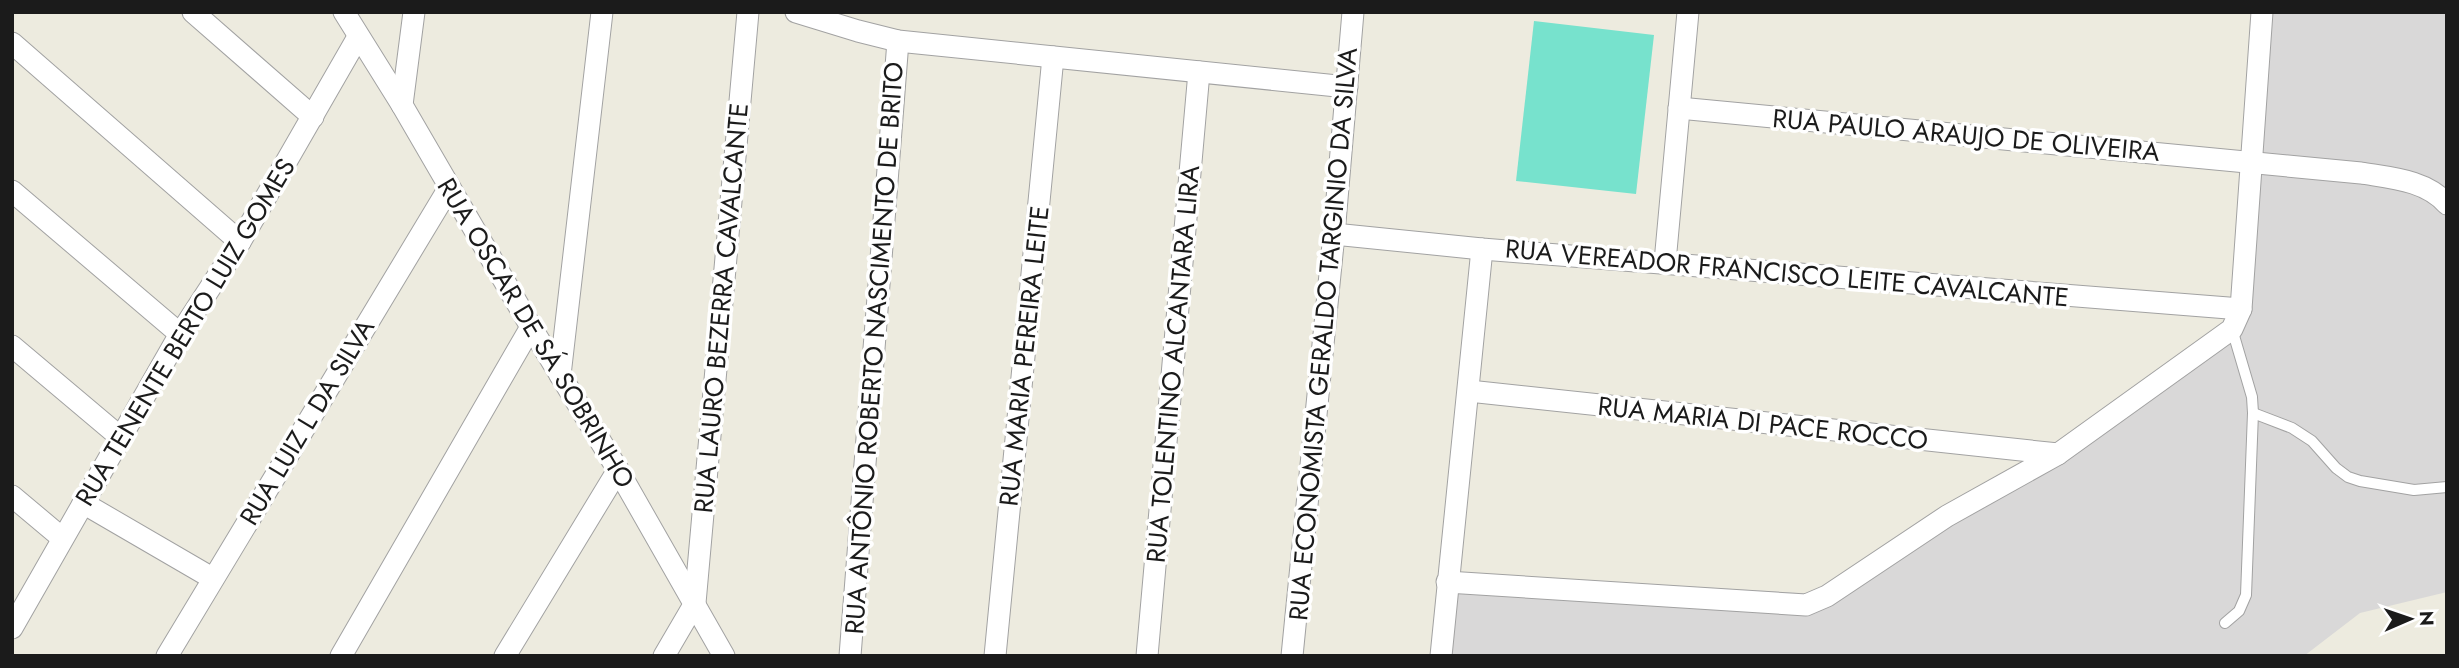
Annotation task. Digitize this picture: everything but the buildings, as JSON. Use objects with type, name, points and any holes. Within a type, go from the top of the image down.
[{"type":"street","points":[[193,12],[313,117]]},
{"type":"street","name":"RUA OSCAR DE SÁ SOBRINHO","points":[[344,12],[618,470],[724,656]]},
{"type":"street","points":[[402,106],[414,12]]},
{"type":"street","points":[[560,376],[602,12]]},
{"type":"street","name":"RUA LAURO BEZERRA CAVALCANTE","points":[[695,603],[748,12]]},
{"type":"street","name":"RUA ECONOMISTA GERALDO TARGINIO DA SILVA","points":[[1292,656],[1353,12]]},
{"type":"street","points":[[1665,262],[1688,12]]},
{"type":"street","points":[[1447,582],[1806,605],[1827,596],[1947,516],[2058,454],[2232,329],[2241,309],[2252,161],[2255,13]]},
{"type":"street","points":[[807,14],[898,41],[1346,87]]},
{"type":"street","name":"RUA TENENTE BERTO LUIZ GOMES","points":[[12,628],[180,334],[240,242],[358,37]]},
{"type":"street","name":"RUA ANTÔNIO ROBERTO NASCIMENTO DE BRITO","points":[[850,656],[898,41]]},
{"type":"street","points":[[12,43],[240,242]]},
{"type":"street","name":"RUA MARIA PEREIRA LEITE","points":[[995,656],[1053,57]]},
{"type":"street","name":"RUA TOLENTINO ALCANTARA LIRA","points":[[1147,656],[1199,72]]},
{"type":"street","name":"RUA PAULO ARAUJO DE OLIVEIRA","points":[[1679,108],[2361,173],[2419,185],[2438,194],[2447,204]]},
{"type":"street","name":"RUA LUIZ L DA SILVA","points":[[167,656],[449,188]]},
{"type":"street","points":[[12,191],[180,334]]},
{"type":"street","name":"RUA VEREADOR FRANCISCO LEITE CAVALCANTE","points":[[1334,234],[1482,249],[2241,309]]},
{"type":"street","points":[[1441,656],[1482,249]]},
{"type":"street","points":[[341,656],[531,327]]},
{"type":"street","points":[[12,346],[120,437]]},
{"type":"street","name":"RUA MARIA DI PACE ROCCO","points":[[1469,391],[2058,454]]},
{"type":"street","points":[[505,656],[618,470]]},
{"type":"street","points":[[12,496],[62,538]]},
{"type":"street","points":[[83,503],[212,578]]},
{"type":"street","points":[[664,656],[695,603]]},
{"type":"lane","points":[[2225,623],[2239,611],[2246,595],[2253,414],[2252,397],[2232,329]]},
{"type":"lane","points":[[2253,414],[2292,428],[2312,441],[2336,468],[2348,477],[2414,490],[2447,487]]},
{"type":"shaded area","points":[[2268,12],[2447,12],[2447,592],[2360,613],[2304,656],[1446,656],[1455,573],[1836,595],[2248,321]]},
{"type":"shaded area","points":[[1534,21],[1654,35],[1636,194],[1516,181]]}]
